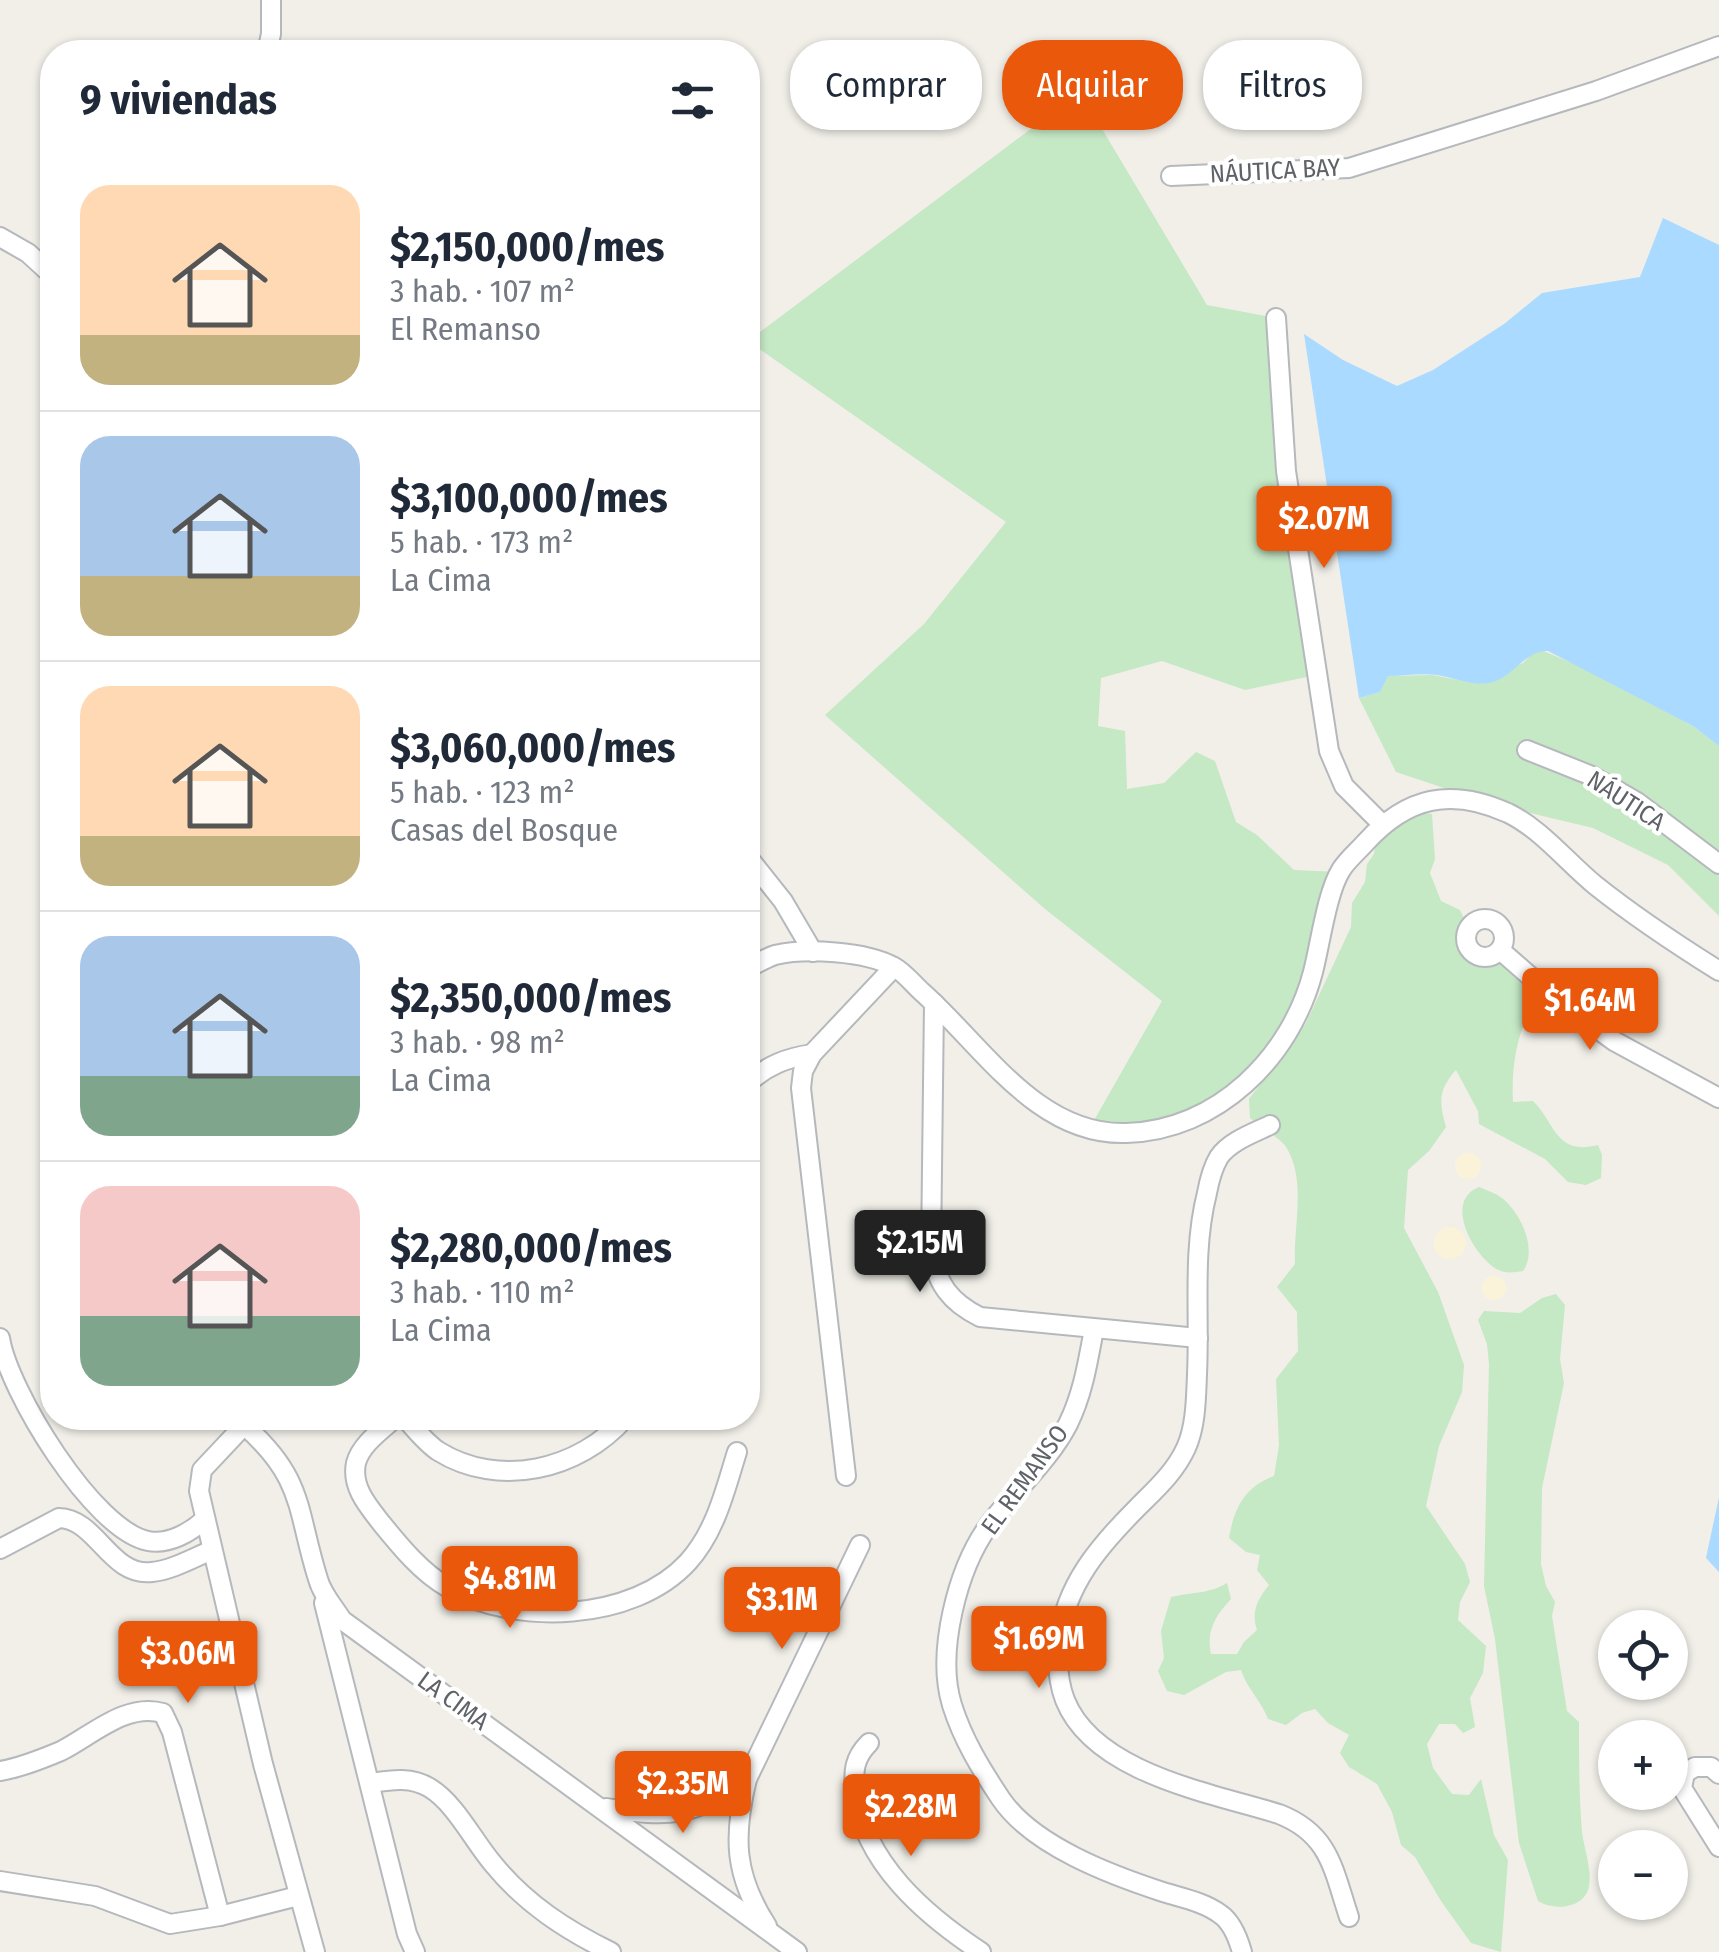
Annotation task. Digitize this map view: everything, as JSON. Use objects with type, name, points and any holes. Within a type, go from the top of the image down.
[{"type":"street","points":[[270,40],[271,0]]},
{"type":"street","name":"NÁUTICA BAY","points":[[1171,176],[1349,168],[1596,91],[1719,46]]},
{"type":"street","points":[[0,237],[40,264]]},
{"type":"street","points":[[1276,318],[1286,471],[1329,751],[1344,786],[1382,824]]},
{"type":"street","name":"NÁUTICA","points":[[1527,750],[1592,776],[1637,802],[1719,864]]},
{"type":"street","points":[[760,962],[773,956],[814,952],[854,955],[894,966],[1038,1104],[1088,1131],[1129,1134],[1185,1122],[1234,1094],[1277,1053],[1312,978],[1340,872],[1382,824],[1400,810],[1434,799],[1468,799],[1510,814],[1678,948],[1719,971]]},
{"type":"street","points":[[760,873],[814,952]]},
{"type":"street","points":[[1500,950],[1555,998],[1614,1041],[1719,1098]]},
{"type":"street","points":[[846,1476],[801,1088],[803,1071],[812,1054],[894,966]]},
{"type":"street","points":[[934,1003],[932,1251],[935,1272],[953,1300],[980,1318],[1198,1338]]},
{"type":"street","points":[[760,1073],[790,1057],[812,1054]]},
{"type":"street","points":[[1270,1126],[1238,1141],[1220,1156],[1210,1181],[1201,1216],[1195,1409],[1187,1447],[1167,1479],[1104,1542],[1078,1579],[1062,1616],[1057,1658],[1065,1700],[1086,1734],[1124,1762],[1298,1822],[1315,1835],[1327,1852],[1349,1917]]},
{"type":"street","name":"EL REMANSO","points":[[1094,1329],[1083,1386],[1068,1426],[986,1528],[958,1584],[947,1640],[951,1702],[972,1753],[1005,1805],[1054,1846],[1114,1875],[1198,1902],[1222,1914],[1237,1936],[1242,1952]]},
{"type":"street","points":[[0,1338],[8,1371],[40,1425]]},
{"type":"street","points":[[43,1430],[73,1481],[90,1501],[128,1531],[148,1541],[174,1538],[205,1520]]},
{"type":"street","points":[[240,1430],[202,1470],[199,1491],[315,1952]]},
{"type":"street","name":"LA CIMA","points":[[256,1430],[288,1475],[302,1512],[407,1934],[415,1952]]},
{"type":"street","points":[[383,1430],[362,1450],[356,1464],[356,1479],[369,1508],[407,1554],[447,1587],[498,1606],[558,1613],[607,1608],[638,1596],[653,1590],[688,1562],[715,1523],[737,1452]]},
{"type":"street","points":[[417,1430],[435,1449],[466,1465],[503,1473],[544,1468],[583,1451],[610,1430]]},
{"type":"street","points":[[0,1549],[59,1518],[69,1518],[118,1562],[142,1572],[170,1568],[212,1550]]},
{"type":"street","points":[[170,1568],[174,1538]]},
{"type":"street","name":"LA CIMA","points":[[773,1936],[749,1898],[738,1861],[737,1819],[747,1779],[860,1546]]},
{"type":"street","name":"LA CIMA","points":[[318,1583],[342,1620],[797,1952]]},
{"type":"street","points":[[0,1771],[56,1753],[123,1716],[149,1711],[163,1713],[172,1732],[220,1916]]},
{"type":"street","points":[[869,1744],[857,1755],[854,1772],[862,1822],[876,1850],[893,1876],[931,1916],[980,1952]]},
{"type":"street","points":[[1719,1774],[1711,1767],[1695,1767],[1685,1773],[1682,1788],[1719,1847]]},
{"type":"street","name":"LA CIMA","points":[[601,1807],[643,1814],[676,1813],[711,1804],[747,1779]]},
{"type":"street","points":[[370,1783],[412,1780],[440,1794],[495,1868],[539,1910],[611,1952]]},
{"type":"street","points":[[0,1881],[95,1896],[170,1924],[298,1896]]},
{"type":"green space","points":[[1029,130],[1103,130],[1207,305],[1276,318],[1316,675],[1245,690],[1162,661],[1101,678],[1098,726],[1125,731],[1127,789],[1164,783],[1196,752],[1215,761],[1236,822],[1257,835],[1294,870],[1339,872],[1277,1053],[1185,1122],[1088,1131],[1162,1001],[1045,909],[825,715],[924,624],[1006,522],[760,349],[760,332]]},
{"type":"green space","points":[[1541,650],[1693,726],[1719,746],[1719,916],[1668,865],[1593,828],[1489,803],[1396,772],[1359,698],[1380,692],[1387,676],[1433,675],[1468,682],[1523,663]]},
{"type":"green space","points":[[1417,812],[1432,814],[1435,859],[1430,873],[1441,901],[1460,910],[1480,952],[1519,973],[1535,1000],[1516,1050],[1513,1102],[1533,1101],[1564,1141],[1573,1146],[1598,1145],[1602,1155],[1601,1178],[1586,1185],[1568,1182],[1545,1159],[1479,1124],[1478,1111],[1456,1070],[1442,1097],[1446,1127],[1429,1151],[1408,1170],[1404,1228],[1438,1292],[1464,1365],[1462,1392],[1439,1446],[1426,1506],[1465,1564],[1470,1582],[1460,1602],[1458,1620],[1486,1646],[1483,1673],[1470,1698],[1475,1727],[1463,1733],[1455,1724],[1439,1724],[1427,1744],[1433,1768],[1452,1794],[1469,1795],[1481,1779],[1494,1835],[1508,1860],[1501,1952],[1471,1943],[1415,1857],[1401,1845],[1392,1812],[1377,1784],[1349,1767],[1340,1753],[1349,1735],[1328,1723],[1315,1709],[1286,1725],[1268,1719],[1241,1670],[1226,1672],[1184,1695],[1167,1691],[1158,1671],[1164,1658],[1161,1631],[1171,1597],[1227,1583],[1231,1599],[1213,1624],[1211,1654],[1237,1654],[1257,1630],[1256,1606],[1269,1585],[1257,1570],[1260,1555],[1246,1552],[1229,1538],[1242,1500],[1255,1486],[1274,1476],[1279,1445],[1276,1379],[1298,1351],[1297,1312],[1277,1287],[1295,1264],[1298,1189],[1286,1147],[1250,1118],[1249,1099],[1305,1025],[1351,927],[1352,903],[1365,882],[1376,838]]},
{"type":"green space","points":[[1479,1187],[1502,1198],[1521,1222],[1529,1253],[1523,1271],[1508,1272],[1490,1264],[1466,1231],[1463,1205]]},
{"type":"green space","points":[[1556,1294],[1565,1305],[1560,1359],[1564,1383],[1542,1488],[1541,1564],[1555,1602],[1552,1616],[1567,1711],[1579,1722],[1581,1818],[1590,1879],[1582,1899],[1560,1907],[1538,1901],[1519,1843],[1495,1639],[1484,1586],[1489,1364],[1478,1320],[1484,1311],[1520,1313]]},
{"type":"sand","points":[[1468,1153],[1477,1157],[1481,1166],[1477,1175],[1468,1179],[1459,1175],[1455,1166],[1459,1157]]},
{"type":"sand","points":[[1450,1227],[1462,1231],[1466,1243],[1462,1255],[1450,1259],[1438,1255],[1434,1243],[1438,1231]]},
{"type":"sand","points":[[1489,1276],[1499,1276],[1506,1288],[1499,1300],[1489,1300],[1482,1293],[1482,1283]]},
{"type":"water","points":[[1663,218],[1719,245],[1719,746],[1693,726],[1548,651],[1534,654],[1493,682],[1472,683],[1431,674],[1388,676],[1380,692],[1359,698],[1304,334],[1343,360],[1397,386],[1433,370],[1504,324],[1542,293],[1640,277]]},
{"type":"water","points":[[1719,1497],[1719,1572],[1706,1558]]}]
